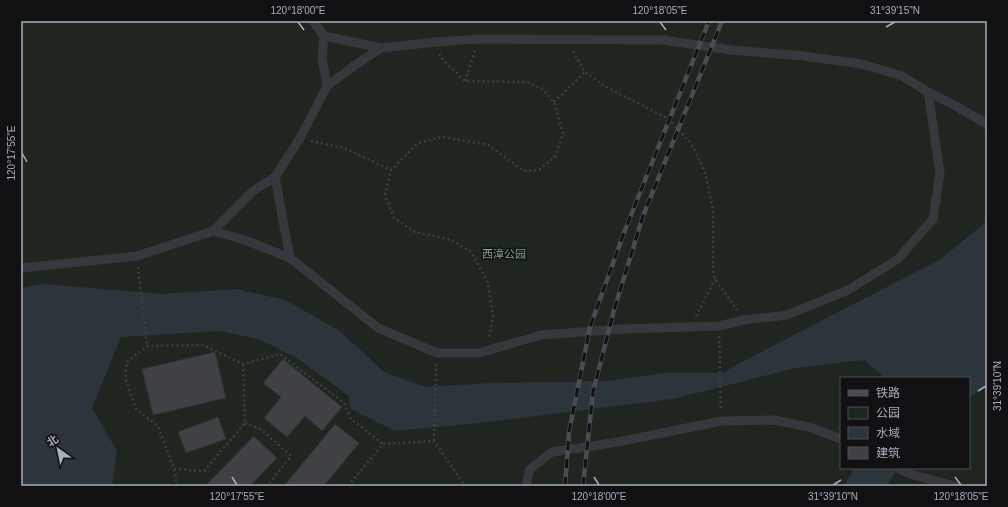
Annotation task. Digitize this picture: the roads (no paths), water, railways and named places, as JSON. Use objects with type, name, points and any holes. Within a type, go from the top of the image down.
[{"type":"lane","points":[[312,21],[324,36],[381,48],[436,42],[478,40],[663,40],[731,50],[803,56],[862,64],[902,76],[987,124]]},
{"type":"lane","points":[[324,36],[322,58],[327,86]]},
{"type":"lane","points":[[21,268],[137,256],[213,231],[253,191],[275,177],[300,138],[327,86],[381,48]]},
{"type":"lane","points":[[213,231],[245,240],[290,258],[378,328],[437,353],[485,352],[540,335],[691,326],[719,326],[744,320],[787,315],[848,290],[898,259],[934,219],[940,173],[928,92]]},
{"type":"lane","points":[[275,177],[290,258]]},
{"type":"lane","points":[[526,486],[530,469],[552,452],[618,442],[721,421],[774,420],[809,427],[840,439]]},
{"type":"lane","points":[[900,469],[910,474],[955,486]]},
{"type":"water","points":[[987,221],[987,386],[970,397],[970,377],[884,377],[864,360],[795,368],[673,399],[480,423],[395,431],[351,409],[348,395],[297,358],[259,339],[220,331],[121,337],[92,408],[117,451],[112,486],[21,486],[21,288],[42,284],[161,294],[236,289],[285,300],[340,331],[384,372],[425,387],[490,383],[608,381],[664,373],[723,373],[941,259]]},
{"type":"water","points":[[853,469],[897,469],[886,486],[844,486]]},
{"type":"railway","points":[[565,486],[569,432],[590,327],[625,230],[709,21]]},
{"type":"railway","points":[[583,486],[593,392],[614,310],[643,216],[722,21]]},
{"type":"park label","name":"西漳公园","points":[[504,254]]}]
